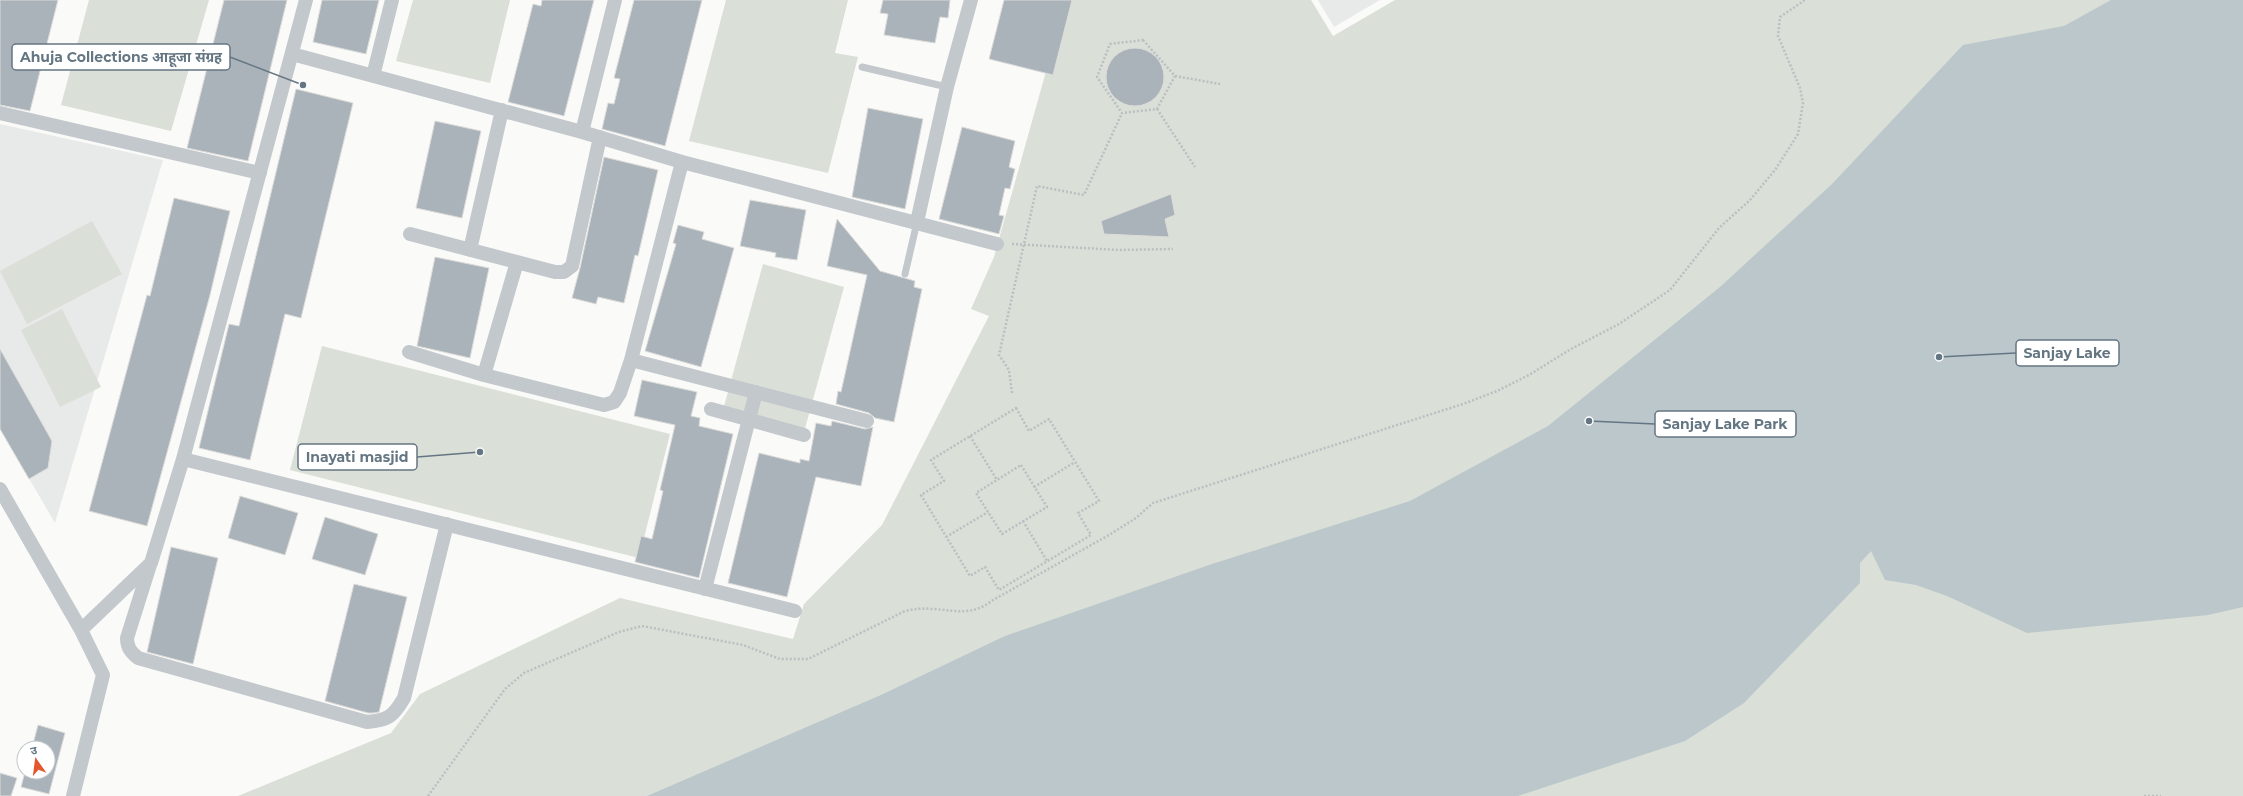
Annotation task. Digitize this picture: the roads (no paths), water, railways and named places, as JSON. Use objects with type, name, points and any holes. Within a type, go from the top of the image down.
[{"type":"street","points":[[306,0],[183,459],[127,638],[127,645],[131,652],[138,658],[367,722],[384,720],[396,712],[404,698],[447,524]]},
{"type":"street","points":[[373,76],[392,0]]},
{"type":"street","points":[[582,132],[615,0]]},
{"type":"street","points":[[917,222],[947,86],[971,0]]},
{"type":"street","points":[[292,54],[582,132],[682,162],[998,244]]},
{"type":"street","points":[[470,250],[502,110]]},
{"type":"street","points":[[0,113],[260,173]]},
{"type":"street","points":[[410,234],[555,272],[564,272],[572,266],[600,137]]},
{"type":"street","points":[[409,352],[484,375],[604,405],[614,402],[620,393],[631,360],[682,162]]},
{"type":"street","points":[[484,375],[517,262]]},
{"type":"street","points":[[631,360],[867,421]]},
{"type":"street","points":[[705,589],[750,421],[756,392]]},
{"type":"street","points":[[711,409],[804,436]]},
{"type":"street","points":[[183,459],[795,611]]},
{"type":"street","points":[[0,489],[81,630],[103,675],[73,796]]},
{"type":"street","points":[[81,630],[151,562]]},
{"type":"lane","points":[[862,68],[947,86]]},
{"type":"lane","points":[[905,274],[917,222]]},
{"type":"place","name":"Ahuja Collections आहूजा संग्रह","points":[[303,85]]},
{"type":"place","name":"Sanjay Lake","points":[[1939,357]]},
{"type":"place","name":"Sanjay Lake Park","points":[[1589,421]]},
{"type":"place","name":"Inayati masjid","points":[[480,452]]}]
